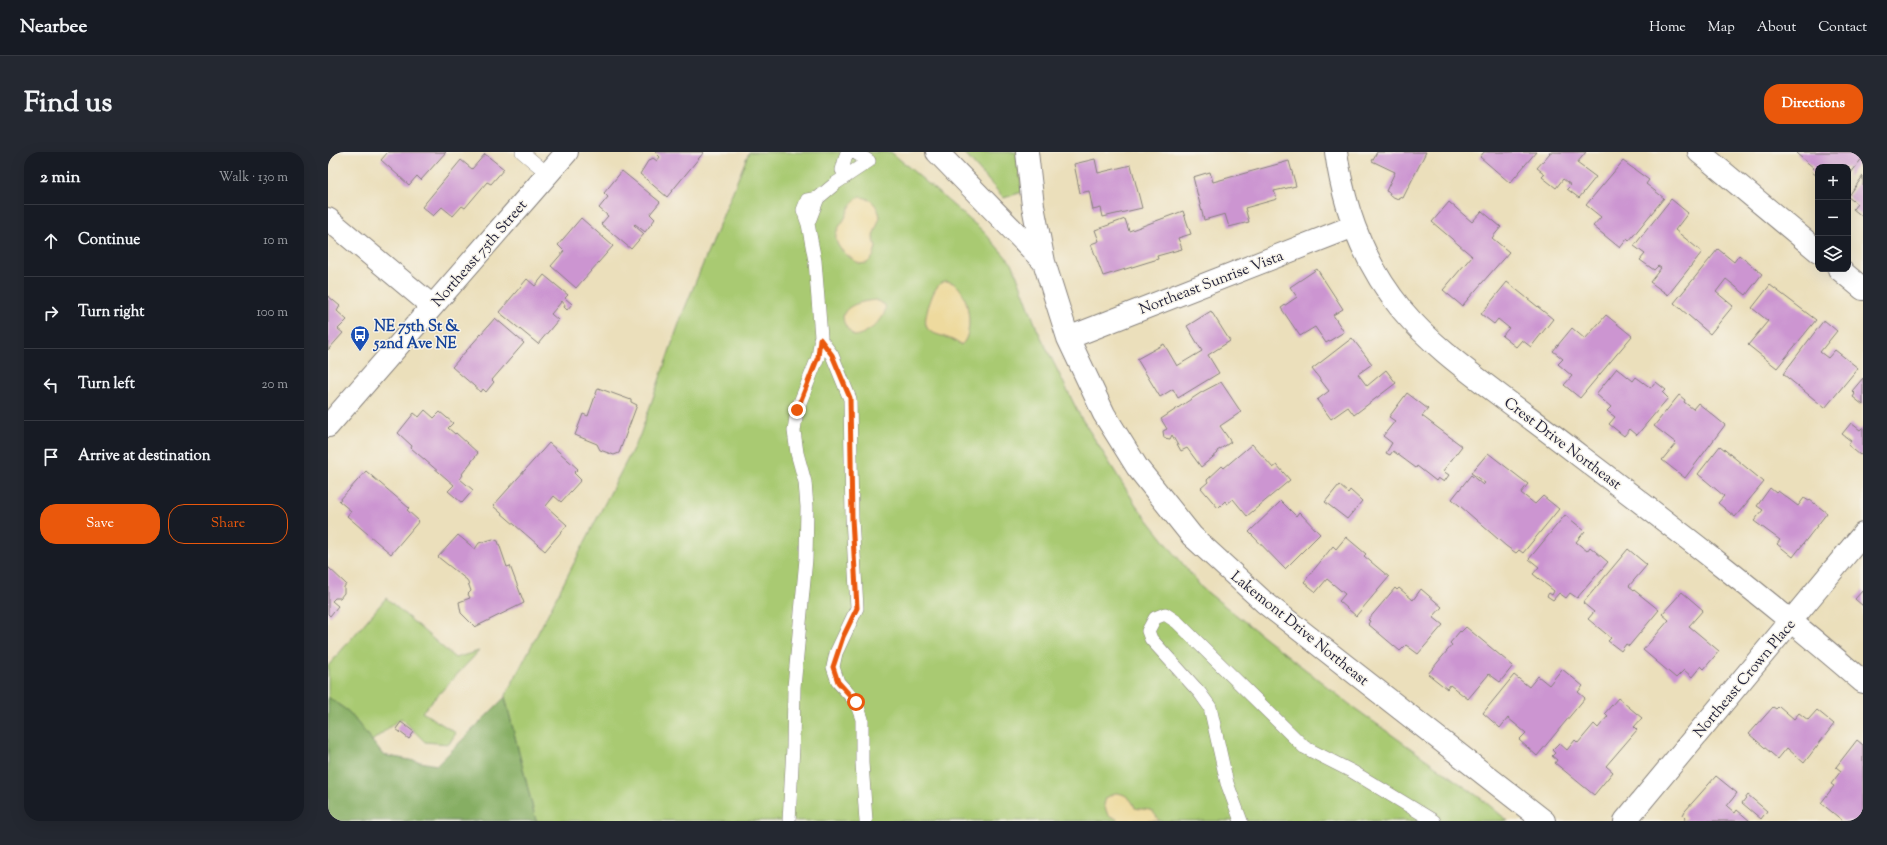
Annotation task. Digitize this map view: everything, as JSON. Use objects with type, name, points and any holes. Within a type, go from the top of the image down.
[{"type":"street","name":"Northeast 75th Street","points":[[328,426],[567,152]]},
{"type":"street","name":"Lakemont Drive Northeast","points":[[936,152],[1044,262]]},
{"type":"street","name":"Lakemont Drive Northeast","points":[[1028,152],[1033,206],[1044,262],[1068,338],[1104,414],[1137,467],[1192,536],[1264,602],[1544,821]]},
{"type":"street","name":"Crest Drive Northeast","points":[[1336,152],[1340,177],[1354,226],[1371,262],[1401,308],[1429,339],[1450,357],[1792,620],[1863,682]]},
{"type":"street","points":[[1699,152],[1815,249]]},
{"type":"street","points":[[328,219],[432,306]]},
{"type":"street","name":"Northeast Sunrise Vista","points":[[1068,338],[1354,226]]},
{"type":"street","points":[[1843,272],[1863,289]]},
{"type":"street","name":"Northeast Crown Place","points":[[1625,821],[1863,534]]},
{"type":"lane","points":[[522,152],[548,174]]},
{"type":"lane","points":[[847,152],[842,170],[847,176]]},
{"type":"lane","points":[[790,821],[794,687],[806,559],[807,507],[805,482],[797,453],[794,431],[797,410],[818,357],[820,339],[815,261],[808,224],[803,210],[807,200],[818,198],[869,161],[854,152]]},
{"type":"lane","points":[[820,339],[832,355],[850,398],[852,518],[857,608],[843,637],[833,667],[838,682],[856,702],[862,719],[862,764],[866,821]]},
{"type":"lane","points":[[1241,821],[1227,783],[1210,707],[1200,693],[1151,639],[1148,631],[1155,618],[1165,614],[1177,622],[1304,747],[1359,776],[1434,821]]},
{"type":"green space","points":[[749,152],[891,152],[983,231],[1013,265],[1037,329],[1080,416],[1136,505],[1202,588],[1353,707],[1483,800],[1508,821],[536,821],[505,697],[640,435],[682,315]]},
{"type":"green space","points":[[963,152],[1017,152],[1022,192],[1004,198]]},
{"type":"green space","points":[[386,598],[455,658],[479,651],[422,712],[456,733],[449,744],[425,742],[401,718],[372,741],[349,712],[328,697],[328,666]]},
{"type":"green space","points":[[328,697],[349,712],[383,755],[437,765],[505,697],[536,821],[328,821]]},
{"type":"sand","points":[[859,197],[870,200],[878,209],[880,217],[873,236],[876,247],[873,257],[867,263],[860,264],[842,250],[837,242],[836,236],[837,231],[850,206]]},
{"type":"sand","points":[[946,281],[954,284],[960,289],[968,309],[968,334],[961,345],[931,332],[927,328],[927,313],[933,293],[938,286]]},
{"type":"sand","points":[[876,300],[885,305],[885,310],[880,321],[864,333],[854,336],[847,328],[844,321],[844,315],[847,310],[859,303]]},
{"type":"sand","points":[[1115,793],[1128,797],[1135,808],[1151,811],[1159,821],[1118,821],[1117,819],[1108,815],[1104,805],[1106,798]]},
{"type":"building","points":[[388,152],[446,152],[421,180],[417,176],[409,185],[381,160]]},
{"type":"building","points":[[655,152],[704,152],[667,197],[640,174],[648,161],[653,158],[657,161],[660,157]]},
{"type":"building","points":[[1377,152],[1426,152],[1403,198],[1399,197],[1398,199],[1389,195],[1390,193],[1386,191],[1395,172],[1372,161]]},
{"type":"building","points":[[1484,152],[1536,152],[1510,183],[1480,157]]},
{"type":"building","points":[[1549,152],[1586,152],[1577,163],[1596,177],[1579,198],[1567,189],[1571,185],[1563,179],[1556,188],[1542,177],[1545,174],[1537,168],[1550,153]]},
{"type":"building","points":[[1799,152],[1863,152],[1863,157],[1851,173],[1851,164],[1815,164],[1815,174],[1811,171],[1814,168],[1797,154]]},
{"type":"building","points":[[485,154],[504,169],[491,184],[487,182],[465,208],[462,206],[453,216],[442,207],[433,216],[422,207],[461,160],[472,169]]},
{"type":"building","points":[[1095,159],[1098,173],[1131,165],[1142,208],[1103,217],[1101,208],[1093,210],[1089,191],[1080,193],[1074,164]]},
{"type":"building","points":[[1289,161],[1296,186],[1274,191],[1277,199],[1245,208],[1249,222],[1229,227],[1225,214],[1204,220],[1193,177],[1210,172],[1213,182]]},
{"type":"building","points":[[1623,161],[1649,180],[1646,184],[1664,198],[1629,241],[1627,239],[1620,248],[1593,226],[1601,217],[1586,205]]},
{"type":"building","points":[[622,171],[660,202],[650,214],[655,219],[645,232],[635,224],[634,225],[644,234],[631,249],[601,224],[608,216],[599,208],[608,197],[604,193]]},
{"type":"building","points":[[1863,176],[1863,217],[1853,209],[1857,204],[1851,199],[1851,193]]},
{"type":"building","points":[[1671,199],[1688,213],[1675,230],[1702,252],[1668,295],[1650,282],[1661,268],[1658,266],[1654,270],[1640,260],[1645,254],[1634,246]]},
{"type":"building","points":[[1449,202],[1472,222],[1482,211],[1501,227],[1492,238],[1509,252],[1462,306],[1443,290],[1472,256],[1432,222]]},
{"type":"building","points":[[1183,211],[1191,234],[1178,238],[1182,249],[1157,256],[1158,259],[1103,276],[1091,244],[1099,241],[1095,230],[1125,219],[1129,231]]},
{"type":"building","points":[[581,218],[613,246],[576,288],[551,266],[564,251],[558,245]]},
{"type":"building","points":[[1718,249],[1734,262],[1739,255],[1762,274],[1746,295],[1726,279],[1716,292],[1733,306],[1710,334],[1674,303]]},
{"type":"building","points":[[1317,269],[1343,309],[1333,315],[1344,332],[1326,343],[1315,327],[1300,336],[1281,308],[1297,297],[1290,287]]},
{"type":"building","points":[[544,275],[568,295],[565,298],[572,304],[567,310],[562,301],[551,314],[558,320],[538,344],[499,312],[527,279],[535,286]]},
{"type":"building","points":[[1507,282],[1553,319],[1531,347],[1522,340],[1516,347],[1502,336],[1509,328],[1498,319],[1494,324],[1481,314]]},
{"type":"building","points":[[1770,285],[1816,320],[1777,368],[1748,345],[1768,321],[1752,308]]},
{"type":"building","points":[[328,296],[340,306],[337,311],[347,320],[338,329],[343,333],[328,350]]},
{"type":"building","points":[[1211,311],[1230,341],[1208,355],[1219,373],[1178,398],[1173,389],[1160,397],[1137,359],[1164,344],[1177,366],[1202,351],[1187,326]]},
{"type":"building","points":[[1606,315],[1632,336],[1580,398],[1564,385],[1572,376],[1558,364],[1563,359],[1553,351],[1572,328],[1585,339]]},
{"type":"building","points":[[495,318],[524,343],[492,380],[494,382],[486,392],[483,389],[481,392],[452,367]]},
{"type":"building","points":[[1824,320],[1837,331],[1820,352],[1828,358],[1835,350],[1858,368],[1825,408],[1783,374]]},
{"type":"building","points":[[1352,338],[1372,364],[1358,374],[1367,386],[1386,370],[1396,383],[1354,415],[1348,407],[1331,419],[1317,400],[1329,391],[1312,369]]},
{"type":"building","points":[[1617,368],[1633,381],[1636,377],[1651,388],[1656,382],[1666,390],[1663,393],[1668,398],[1637,435],[1630,429],[1624,436],[1609,424],[1615,417],[1607,411],[1611,407],[1596,394]]},
{"type":"building","points":[[1863,378],[1863,405],[1853,397],[1855,394],[1852,391]]},
{"type":"building","points":[[1221,382],[1241,412],[1220,426],[1231,442],[1217,451],[1218,453],[1201,467],[1187,448],[1181,451],[1172,435],[1170,439],[1164,438],[1163,431],[1167,429],[1161,419],[1202,392]]},
{"type":"building","points":[[598,388],[631,400],[631,402],[637,405],[619,453],[614,455],[600,450],[597,444],[575,435],[583,414],[588,416]]},
{"type":"building","points":[[1407,393],[1428,409],[1422,416],[1462,446],[1443,471],[1449,475],[1444,482],[1438,478],[1436,481],[1417,466],[1416,468],[1393,451],[1390,455],[1386,453],[1392,443],[1383,436],[1395,421],[1389,417]]},
{"type":"building","points":[[1679,395],[1685,400],[1684,402],[1693,409],[1698,403],[1725,425],[1685,478],[1662,460],[1676,443],[1654,426]]},
{"type":"building","points":[[425,410],[434,418],[440,412],[453,423],[448,428],[455,434],[456,433],[478,453],[462,474],[463,475],[460,479],[473,490],[462,503],[448,491],[454,485],[411,448],[412,446],[398,433],[414,413],[419,417]]},
{"type":"building","points":[[1851,423],[1860,430],[1863,427],[1863,453],[1860,455],[1848,445],[1851,441],[1842,434]]},
{"type":"building","points":[[549,443],[578,469],[574,473],[581,480],[561,502],[554,496],[546,506],[567,525],[545,551],[493,506]]},
{"type":"building","points":[[1252,444],[1273,468],[1277,465],[1290,480],[1247,516],[1233,499],[1227,504],[1225,501],[1218,508],[1201,488],[1222,466],[1224,468]]},
{"type":"building","points":[[1720,446],[1764,482],[1735,517],[1718,503],[1724,496],[1698,474]]},
{"type":"building","points":[[1488,453],[1528,484],[1521,493],[1535,504],[1543,496],[1559,509],[1523,553],[1519,550],[1516,553],[1506,546],[1452,499],[1471,475],[1483,485],[1485,483],[1471,473]]},
{"type":"building","points":[[366,471],[409,508],[407,510],[419,521],[391,554],[347,516],[351,511],[339,501]]},
{"type":"building","points":[[1339,485],[1348,493],[1350,490],[1362,501],[1347,519],[1325,502]]},
{"type":"building","points":[[1770,488],[1776,493],[1778,491],[1798,506],[1804,498],[1809,501],[1810,500],[1827,513],[1793,557],[1777,544],[1780,540],[1754,521],[1763,510],[1757,506]]},
{"type":"building","points":[[1281,501],[1296,516],[1299,512],[1320,534],[1285,569],[1249,532]]},
{"type":"building","points":[[1565,515],[1585,531],[1576,542],[1587,551],[1590,547],[1608,562],[1577,598],[1570,593],[1566,598],[1559,593],[1553,600],[1547,596],[1549,593],[1552,595],[1554,591],[1533,574],[1539,567],[1529,559]]},
{"type":"building","points":[[458,535],[475,549],[479,543],[493,539],[498,541],[507,567],[510,566],[524,603],[475,627],[461,613],[459,602],[470,598],[468,594],[471,591],[467,580],[438,557]]},
{"type":"building","points":[[1346,537],[1366,554],[1364,556],[1389,577],[1356,616],[1339,601],[1345,594],[1327,579],[1316,592],[1304,582],[1333,546],[1336,549]]},
{"type":"building","points":[[1628,549],[1647,565],[1629,586],[1659,610],[1629,646],[1626,644],[1621,651],[1608,641],[1611,638],[1588,619],[1594,612],[1583,603]]},
{"type":"building","points":[[328,567],[346,584],[344,587],[344,593],[340,598],[335,598],[332,601],[338,606],[330,616],[328,614]]},
{"type":"building","points":[[1395,588],[1397,590],[1399,588],[1413,600],[1421,589],[1442,607],[1433,617],[1443,625],[1418,654],[1406,645],[1400,651],[1368,624],[1370,621],[1368,620]]},
{"type":"building","points":[[1863,590],[1863,606],[1855,599]]},
{"type":"building","points":[[1682,592],[1703,610],[1689,626],[1719,651],[1704,669],[1701,666],[1692,677],[1684,670],[1676,678],[1643,650],[1669,620],[1662,614]]},
{"type":"building","points":[[1466,627],[1513,666],[1500,682],[1489,674],[1468,699],[1450,685],[1447,689],[1428,674],[1452,645],[1450,643],[1460,631],[1461,632]]},
{"type":"building","points":[[1562,669],[1583,686],[1578,692],[1585,698],[1537,756],[1519,740],[1526,733],[1508,718],[1500,728],[1483,713],[1514,675],[1529,687],[1538,676],[1549,685]]},
{"type":"building","points":[[1618,698],[1642,718],[1634,727],[1637,730],[1606,766],[1613,772],[1594,795],[1555,763],[1557,760],[1552,756],[1555,753],[1552,750],[1559,743],[1567,750],[1575,740],[1578,743],[1594,724],[1598,728],[1608,716],[1605,713]]},
{"type":"building","points":[[1779,706],[1794,719],[1799,713],[1808,720],[1817,710],[1834,724],[1804,763],[1787,748],[1778,759],[1749,734],[1773,707],[1776,709]]},
{"type":"building","points":[[401,722],[414,732],[409,739],[396,729]]},
{"type":"building","points":[[1857,740],[1863,745],[1863,821],[1859,819],[1858,821],[1843,821],[1821,803],[1834,786],[1831,784],[1841,771],[1836,767]]},
{"type":"building","points":[[1716,776],[1737,793],[1727,806],[1735,813],[1737,810],[1750,821],[1684,821],[1686,818],[1683,815],[1685,811]]},
{"type":"building","points":[[1748,795],[1767,811],[1761,819],[1742,803]]},
{"type":"place","name":"NE 75th St & 52nd Ave NE","points":[[360,352]]},
{"type":"route","points":[[797,410],[818,357],[820,339],[832,355],[850,398],[852,518],[857,608],[836,653],[833,667],[838,682],[856,702]]}]
